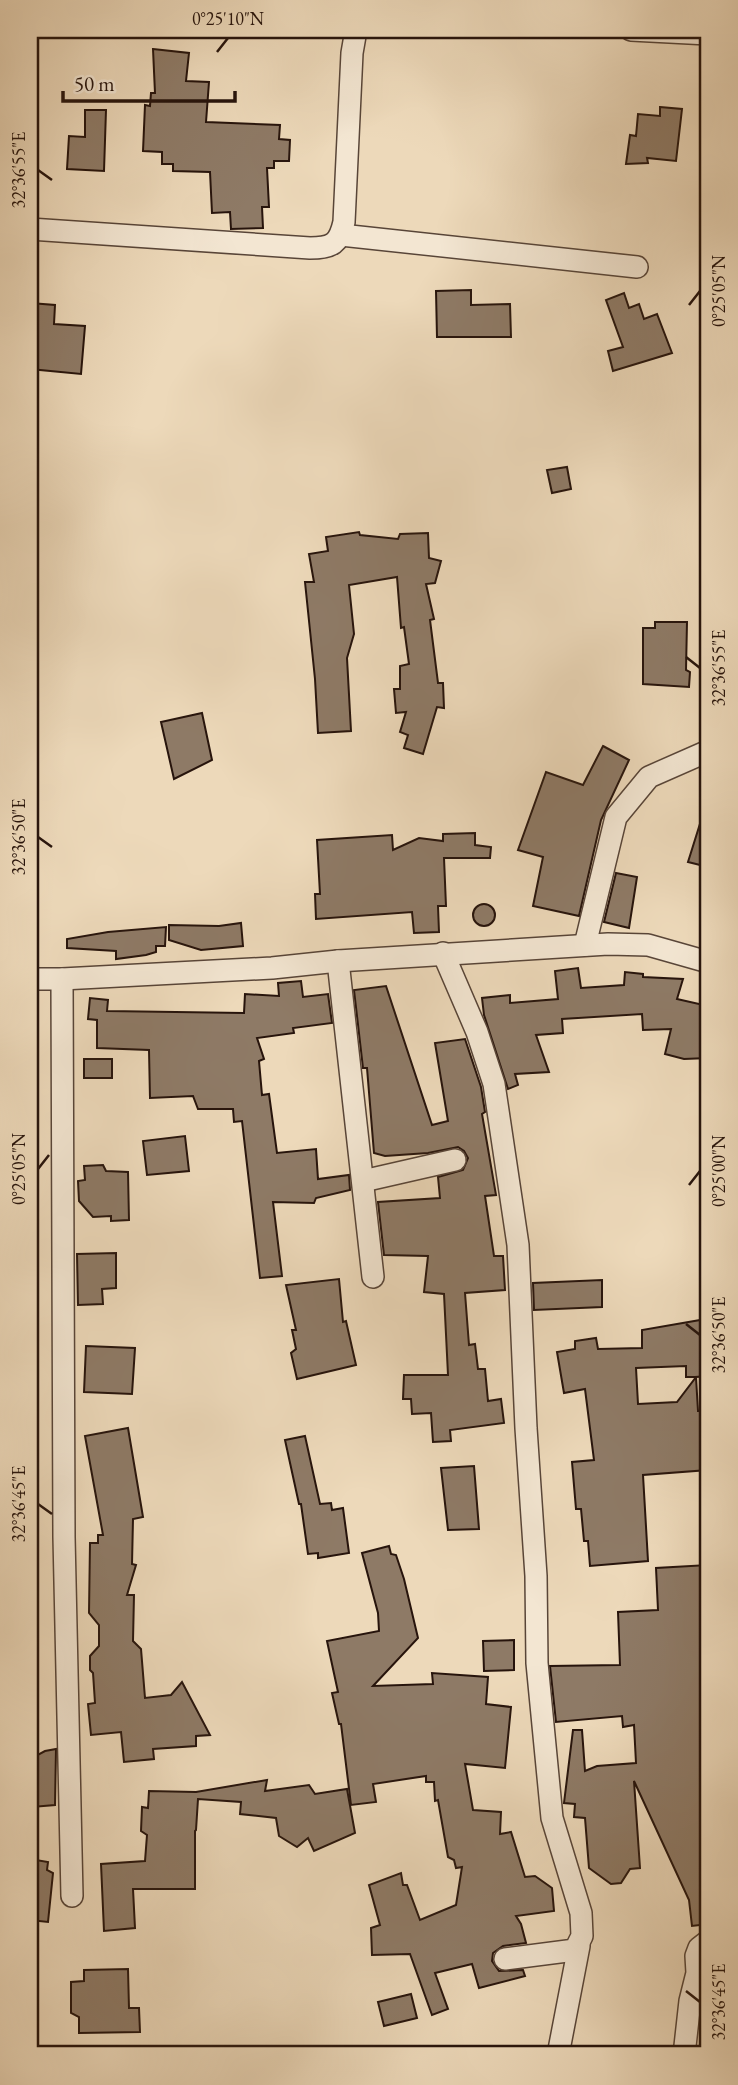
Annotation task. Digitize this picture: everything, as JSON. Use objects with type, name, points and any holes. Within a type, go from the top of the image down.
[{"type":"street","points":[[30,229],[318,248],[334,243],[341,235],[344,222],[352,53],[356,30]]},
{"type":"street","points":[[631,30],[708,34]]},
{"type":"street","points":[[341,235],[637,267]]},
{"type":"street","points":[[585,945],[616,817],[649,777],[708,751]]},
{"type":"street","points":[[30,979],[272,968],[443,953],[585,945],[648,946],[708,961]]},
{"type":"street","points":[[443,953],[477,1032],[494,1084],[518,1245],[525,1415],[536,1576],[537,1663],[543,1737],[552,1818],[581,1913],[582,1936],[558,2055]]},
{"type":"street","points":[[338,961],[373,1277]]},
{"type":"street","points":[[62,979],[64,1523],[72,1896]]},
{"type":"street","points":[[363,1181],[455,1160]]},
{"type":"street","points":[[684,2055],[690,2001],[697,1973],[696,1956],[699,1948],[708,1941]]},
{"type":"street","points":[[505,1959],[575,1950],[579,1946]]},
{"type":"building","points":[[153,49],[189,53],[186,81],[209,82],[206,122],[280,125],[279,139],[290,140],[289,161],[274,161],[274,168],[267,168],[269,207],[262,207],[263,228],[231,229],[230,212],[212,213],[210,172],[173,171],[173,164],[162,164],[162,152],[143,151],[145,105],[150,106],[151,93],[155,93]]},
{"type":"building","points":[[660,107],[682,109],[676,161],[647,158],[648,163],[626,164],[630,135],[636,136],[638,114],[660,116]]},
{"type":"building","points":[[85,110],[106,110],[104,171],[67,169],[69,136],[85,137]]},
{"type":"building","points":[[471,290],[471,305],[510,304],[511,337],[437,337],[436,291]]},
{"type":"building","points":[[624,293],[629,308],[639,304],[644,319],[657,314],[672,353],[613,371],[608,351],[623,347],[606,300]]},
{"type":"building","points":[[30,303],[55,305],[54,324],[85,326],[81,374],[30,369]]},
{"type":"building","points":[[567,467],[571,489],[552,493],[547,470]]},
{"type":"building","points":[[359,532],[360,535],[398,539],[400,534],[428,533],[429,558],[441,561],[435,583],[426,584],[434,619],[430,620],[438,683],[443,683],[444,708],[437,707],[423,754],[404,748],[408,735],[400,732],[406,712],[396,713],[394,689],[400,689],[400,666],[409,664],[404,627],[401,628],[397,577],[349,585],[354,634],[347,658],[351,731],[318,733],[305,582],[314,582],[309,554],[328,551],[326,537]]},
{"type":"building","points":[[655,622],[687,622],[686,670],[690,672],[689,687],[643,684],[643,628],[655,628]]},
{"type":"building","points":[[202,713],[212,760],[174,779],[161,722]]},
{"type":"building","points":[[603,746],[629,760],[601,820],[579,916],[533,906],[543,857],[518,850],[546,772],[583,785]]},
{"type":"building","points":[[704,811],[708,812],[708,867],[688,862]]},
{"type":"building","points":[[475,833],[475,845],[491,847],[490,858],[444,858],[446,906],[438,906],[439,932],[414,933],[412,912],[316,919],[315,894],[320,894],[317,840],[392,835],[393,850],[419,838],[443,841],[443,834]]},
{"type":"building","points":[[616,873],[637,877],[629,928],[604,922]]},
{"type":"building","points":[[484,904],[492,907],[495,915],[492,923],[484,926],[476,923],[473,915],[476,907]]},
{"type":"building","points":[[241,923],[243,946],[201,950],[169,940],[169,925],[219,926]]},
{"type":"building","points":[[166,927],[165,946],[156,946],[156,952],[146,955],[116,959],[116,951],[67,948],[67,939]]},
{"type":"building","points":[[578,968],[581,988],[624,985],[625,972],[643,974],[643,977],[683,979],[677,999],[708,1006],[708,1058],[684,1059],[665,1054],[671,1029],[643,1030],[642,1014],[562,1019],[563,1033],[536,1035],[549,1072],[515,1074],[518,1085],[508,1089],[484,1015],[482,998],[510,995],[510,1003],[558,999],[555,971]]},
{"type":"building","points":[[301,981],[303,997],[328,994],[332,1023],[293,1028],[294,1033],[257,1038],[264,1059],[259,1061],[262,1095],[269,1094],[277,1153],[316,1149],[318,1179],[349,1175],[350,1190],[316,1198],[314,1203],[273,1202],[282,1276],[260,1278],[242,1121],[234,1122],[233,1109],[198,1109],[193,1096],[150,1098],[149,1050],[97,1048],[97,1020],[88,1019],[90,998],[108,1000],[107,1011],[244,1013],[245,994],[279,996],[278,983]]},
{"type":"building","points":[[386,986],[432,1125],[448,1121],[435,1043],[465,1039],[481,1087],[485,1112],[482,1114],[496,1195],[485,1196],[494,1256],[503,1256],[505,1290],[465,1293],[469,1345],[475,1344],[478,1369],[485,1369],[488,1401],[501,1399],[504,1423],[450,1430],[451,1441],[433,1442],[431,1413],[412,1414],[411,1399],[403,1399],[404,1375],[448,1375],[444,1294],[424,1292],[428,1256],[384,1255],[378,1202],[440,1198],[438,1177],[463,1170],[468,1158],[458,1147],[428,1153],[385,1156],[374,1153],[367,1068],[363,1068],[354,990]]},
{"type":"building","points":[[84,1059],[112,1059],[112,1078],[84,1078]]},
{"type":"building","points":[[185,1136],[189,1171],[147,1175],[143,1141]]},
{"type":"building","points":[[103,1165],[106,1171],[128,1172],[129,1220],[111,1221],[111,1216],[93,1217],[79,1201],[78,1181],[85,1180],[84,1166]]},
{"type":"building","points":[[116,1253],[116,1288],[102,1289],[103,1304],[78,1305],[77,1254]]},
{"type":"building","points":[[339,1279],[343,1322],[346,1321],[356,1365],[297,1379],[291,1353],[296,1349],[292,1330],[296,1330],[286,1285]]},
{"type":"building","points":[[602,1280],[602,1307],[534,1310],[533,1283]]},
{"type":"building","points":[[706,1319],[708,1376],[696,1377],[698,1411],[708,1411],[708,1470],[643,1475],[648,1561],[590,1566],[581,1509],[576,1509],[572,1462],[594,1460],[585,1389],[564,1393],[557,1352],[575,1349],[575,1341],[596,1338],[598,1349],[642,1348],[642,1330]],"holes":[[[686,1366],[686,1377],[696,1377],[677,1402],[638,1404],[636,1368]]]},
{"type":"building","points":[[86,1346],[135,1348],[132,1394],[84,1392]]},
{"type":"building","points":[[128,1428],[143,1517],[133,1519],[132,1564],[136,1565],[127,1595],[134,1595],[133,1641],[141,1649],[145,1698],[171,1695],[182,1682],[210,1735],[196,1736],[196,1746],[153,1749],[154,1759],[124,1762],[121,1732],[91,1735],[88,1704],[95,1703],[90,1656],[99,1646],[99,1625],[89,1613],[90,1543],[98,1543],[98,1535],[103,1535],[85,1436]]},
{"type":"building","points":[[305,1436],[320,1504],[331,1503],[332,1510],[343,1508],[349,1553],[318,1558],[318,1553],[308,1554],[301,1504],[285,1440]]},
{"type":"building","points":[[474,1466],[479,1529],[448,1530],[441,1468]]},
{"type":"building","points":[[389,1546],[391,1554],[396,1555],[404,1579],[418,1638],[373,1686],[433,1684],[432,1673],[488,1677],[486,1704],[511,1707],[505,1768],[465,1764],[473,1810],[501,1812],[500,1834],[511,1832],[525,1877],[535,1876],[552,1888],[554,1911],[516,1916],[526,1943],[503,1946],[493,1953],[492,1961],[499,1971],[523,1970],[525,1976],[479,1988],[472,1964],[435,1973],[448,2009],[432,2015],[410,1954],[372,1955],[371,1928],[380,1925],[369,1885],[401,1873],[403,1885],[407,1885],[420,1920],[456,1905],[462,1867],[456,1868],[454,1860],[448,1857],[438,1800],[435,1801],[434,1782],[426,1782],[426,1776],[373,1784],[376,1802],[351,1805],[341,1724],[332,1693],[338,1692],[327,1641],[379,1631],[378,1613],[362,1553]]},
{"type":"building","points":[[708,1565],[708,1924],[692,1926],[689,1900],[634,1781],[640,1868],[630,1869],[621,1883],[611,1884],[589,1868],[585,1818],[574,1817],[575,1804],[564,1803],[573,1730],[582,1730],[585,1771],[597,1766],[636,1763],[634,1725],[623,1727],[622,1716],[556,1722],[550,1666],[620,1665],[618,1612],[658,1610],[656,1568]]},
{"type":"building","points":[[514,1640],[514,1670],[484,1671],[483,1641]]},
{"type":"building","points":[[56,1749],[55,1805],[32,1807],[30,1759]]},
{"type":"building","points":[[267,1780],[265,1791],[309,1785],[315,1794],[347,1789],[355,1833],[314,1851],[308,1838],[297,1847],[279,1836],[276,1818],[240,1814],[241,1802],[198,1799],[195,1889],[133,1889],[135,1928],[104,1931],[101,1864],[145,1861],[147,1835],[141,1831],[142,1807],[148,1808],[149,1791],[196,1792]]},
{"type":"building","points":[[30,1859],[48,1862],[47,1870],[53,1873],[48,1922],[30,1920]]},
{"type":"building","points":[[128,1969],[129,2008],[139,2008],[140,2032],[79,2033],[79,2017],[71,2013],[71,1982],[84,1981],[84,1970]]},
{"type":"building","points":[[411,1994],[417,2018],[384,2026],[378,2002]]}]
